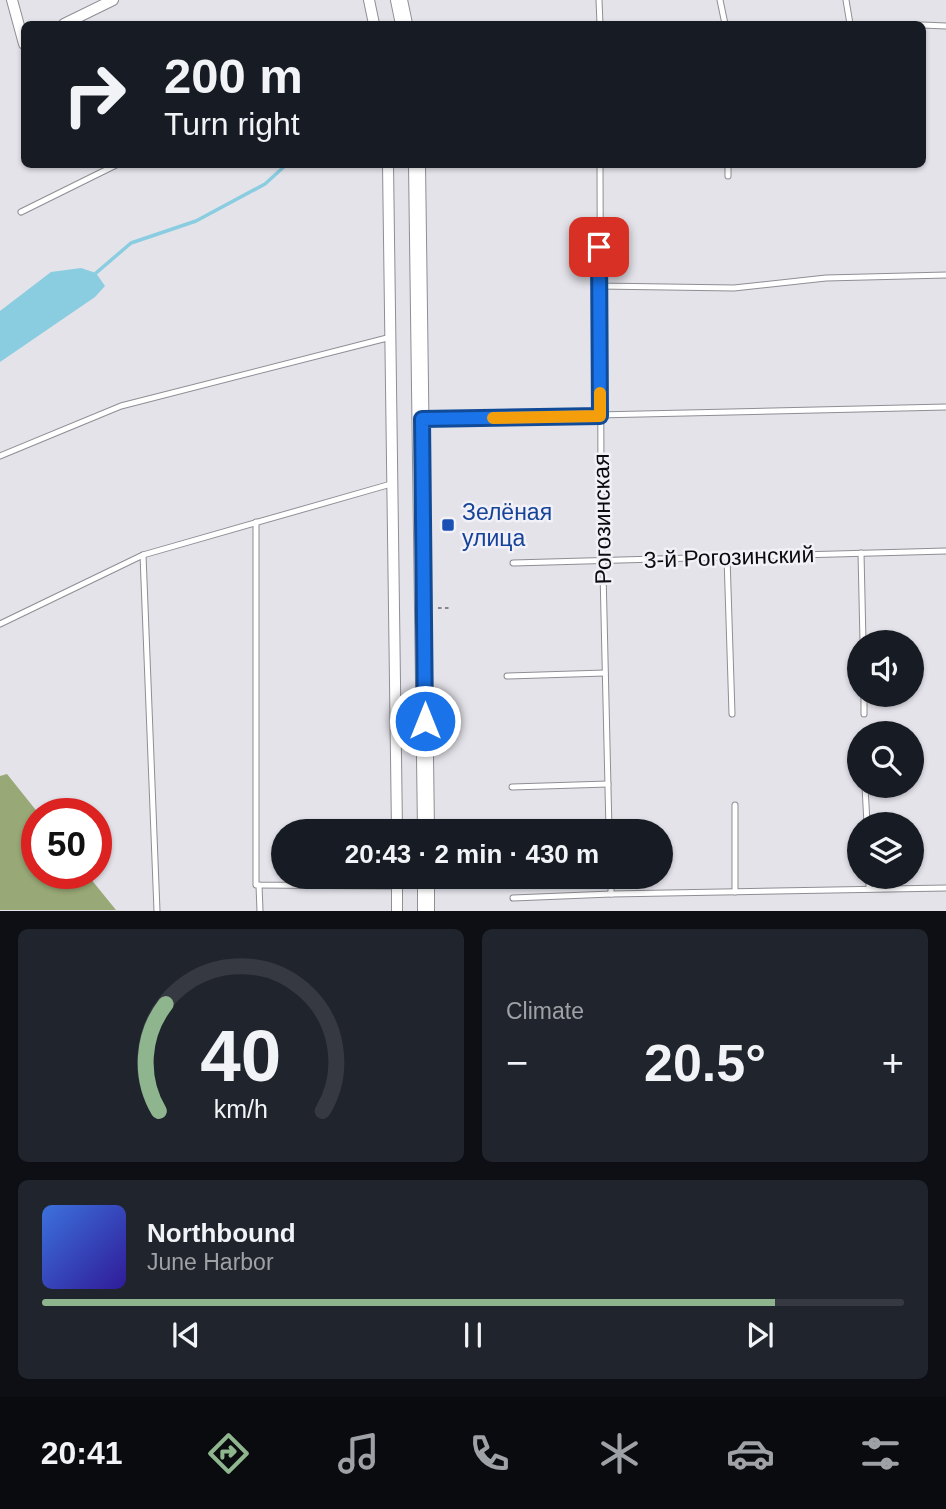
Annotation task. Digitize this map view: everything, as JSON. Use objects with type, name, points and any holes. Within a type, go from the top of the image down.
[{"type":"main road","points":[[399,0],[403,21]]},
{"type":"main road","points":[[417,168],[425,819]]},
{"type":"main road","points":[[426,889],[426,911]]},
{"type":"street","points":[[12,0],[21,33]]},
{"type":"street","points":[[70,21],[113,0]]},
{"type":"street","points":[[369,0],[373,21]]},
{"type":"street","points":[[388,168],[393,337],[397,819]]},
{"type":"street","points":[[397,889],[397,911]]},
{"type":"lane","points":[[599,0],[600,21]]},
{"type":"lane","points":[[720,0],[724,21]]},
{"type":"lane","points":[[846,0],[850,21]]},
{"type":"lane","points":[[926,26],[946,26]]},
{"type":"lane","points":[[21,212],[110,168]]},
{"type":"lane","name":"Рогозинская","points":[[600,168],[600,416],[609,819]]},
{"type":"lane","points":[[728,168],[728,176]]},
{"type":"lane","points":[[599,286],[734,288],[827,278],[946,275]]},
{"type":"lane","points":[[0,456],[121,406],[393,337]]},
{"type":"lane","points":[[422,419],[946,407]]},
{"type":"lane","points":[[0,624],[143,555],[394,483]]},
{"type":"lane","points":[[256,522],[257,885],[260,911]]},
{"type":"lane","name":"3-й Рогозинский","points":[[513,563],[946,551]]},
{"type":"lane","points":[[861,553],[863,630]]},
{"type":"lane","points":[[143,555],[156,911]]},
{"type":"lane","points":[[727,557],[732,714]]},
{"type":"lane","points":[[507,676],[606,673]]},
{"type":"lane","points":[[864,707],[864,714]]},
{"type":"lane","points":[[512,787],[608,784]]},
{"type":"lane","points":[[735,805],[735,892]]},
{"type":"lane","points":[[259,885],[271,885]]},
{"type":"lane","points":[[924,888],[946,888]]},
{"type":"lane","points":[[611,889],[611,894]]},
{"type":"lane","points":[[513,898],[869,889]]},
{"type":"path","points":[[437,608],[451,608]]},
{"type":"green space","points":[[7,774],[26,798],[21,798],[21,889],[99,889],[116,910],[0,910],[0,776]]},
{"type":"water","points":[[81,268],[96,273],[105,286],[95,297],[0,362],[0,311],[51,272]]},
{"type":"waterway","points":[[96,273],[131,243],[196,221],[265,184],[283,168]]},
{"type":"slow traffic","points":[[493,418],[600,416],[600,393]]},
{"type":"place","name":"Зелёная улица","points":[[448,525]]},
{"type":"route","points":[[425,721],[422,419],[600,416],[599,247]]}]
